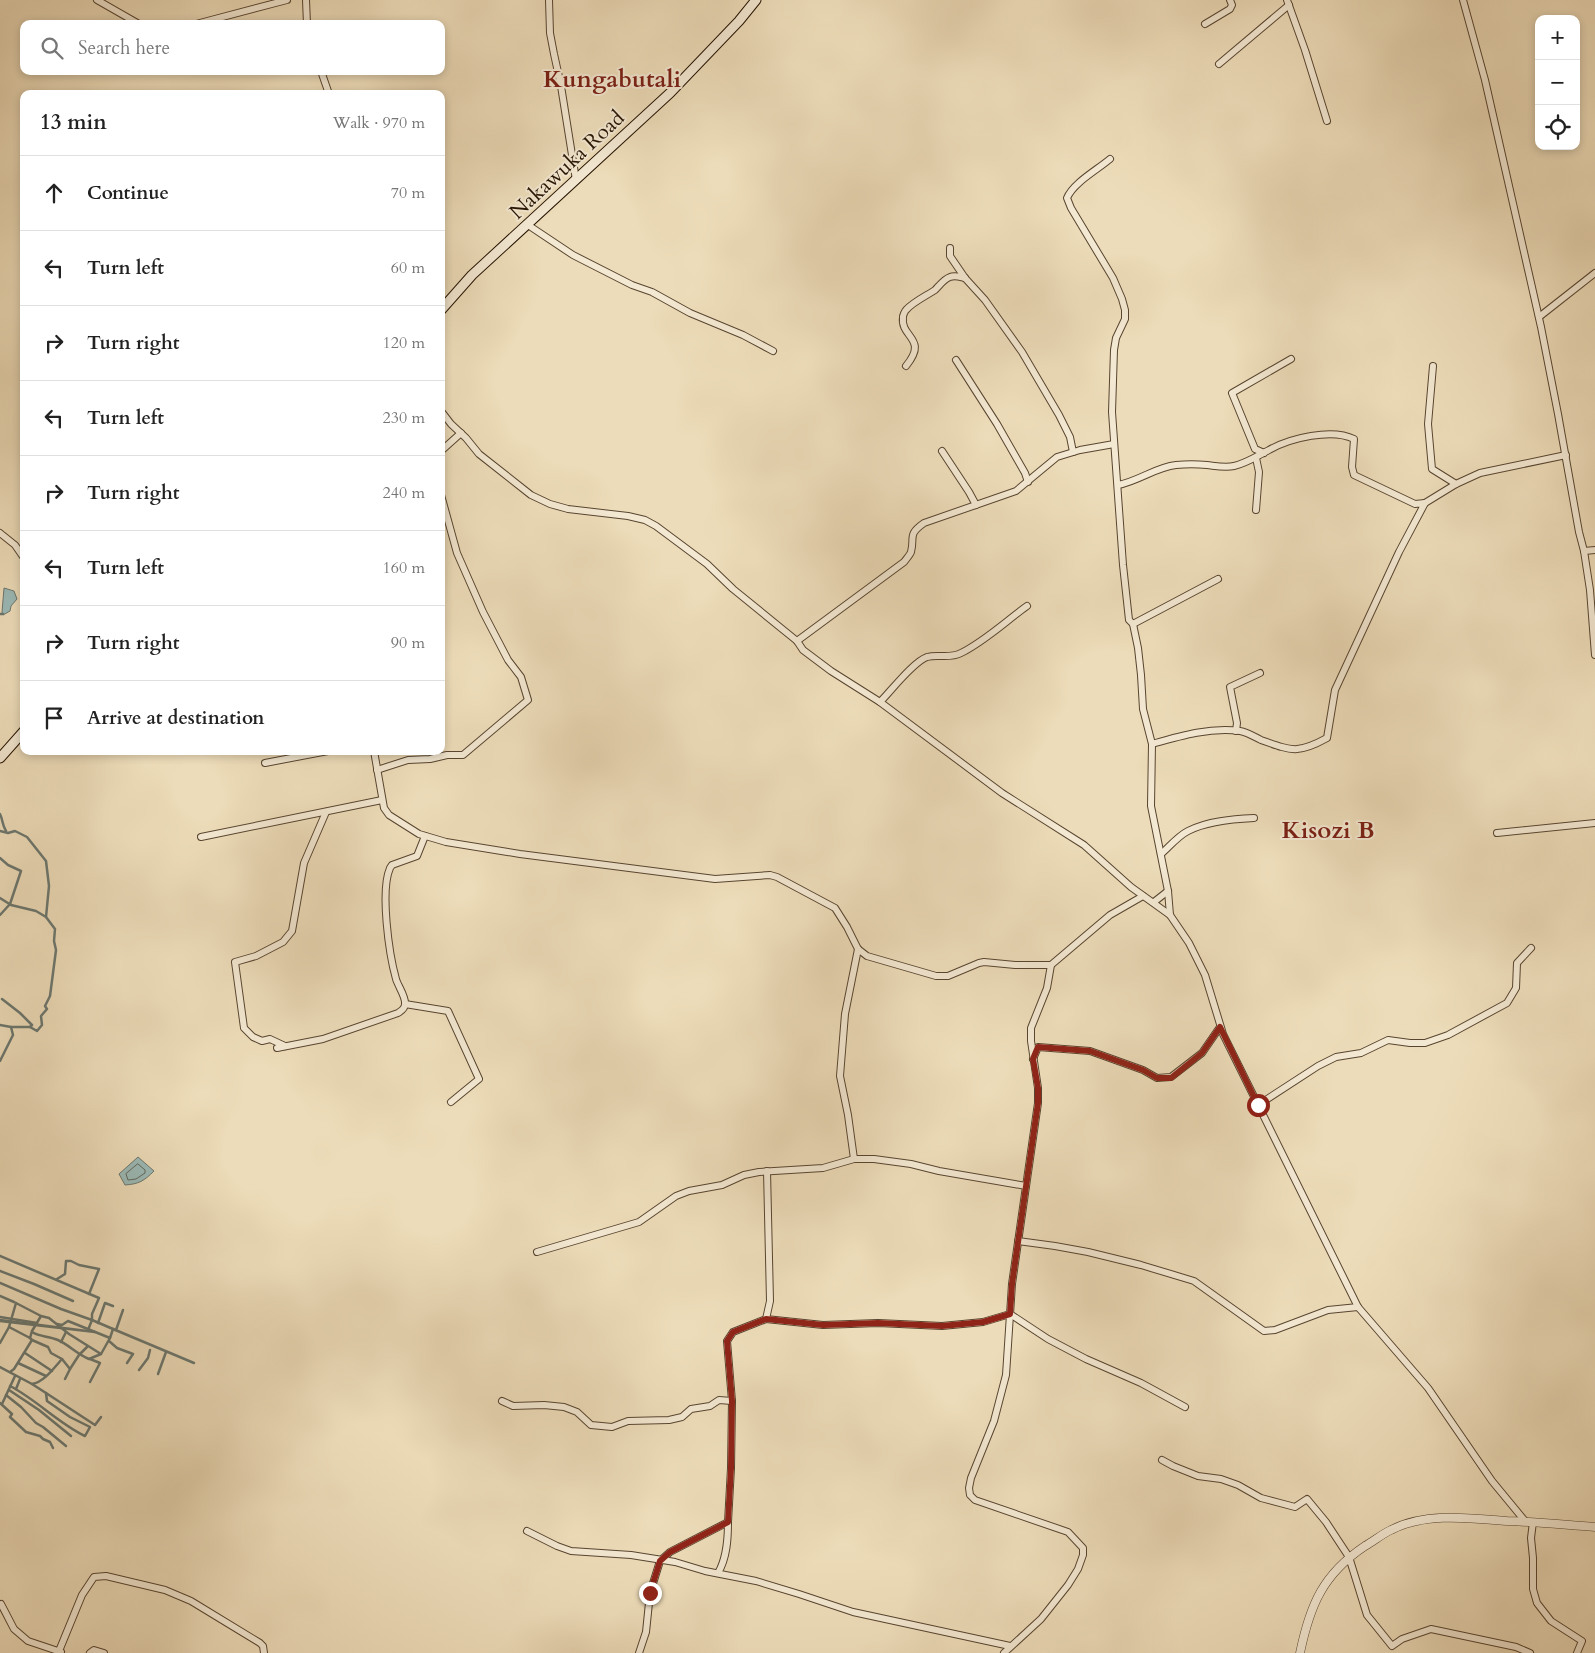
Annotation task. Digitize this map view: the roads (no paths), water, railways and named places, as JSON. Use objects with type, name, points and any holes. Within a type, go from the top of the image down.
[{"type":"main road","name":"Nakawuka Road","points":[[445,305],[472,275],[670,93],[739,21],[756,0]]},
{"type":"main road","points":[[0,758],[20,736]]},
{"type":"street","points":[[97,0],[132,20]]},
{"type":"street","points":[[211,20],[287,0]]},
{"type":"street","points":[[306,0],[307,20]]},
{"type":"street","points":[[549,0],[550,33],[562,86],[576,180]]},
{"type":"street","points":[[1205,24],[1230,8],[1232,5],[1230,0]]},
{"type":"street","points":[[1463,0],[1490,98],[1566,455],[1578,532],[1584,551],[1590,590],[1595,655]]},
{"type":"street","points":[[1219,64],[1288,3],[1327,122]]},
{"type":"street","points":[[322,75],[328,90]]},
{"type":"street","points":[[1110,159],[1069,191],[1066,198],[1113,278],[1122,299],[1124,310],[1125,319],[1116,338],[1114,350],[1112,412],[1123,565],[1129,620],[1133,624],[1141,675],[1143,709],[1152,744],[1151,806],[1168,891],[1170,915]]},
{"type":"street","points":[[528,225],[573,255],[632,285],[652,292],[690,313],[773,350]]},
{"type":"street","points":[[950,248],[950,256],[965,278],[985,300],[1022,352],[1059,415],[1070,437],[1073,452]]},
{"type":"street","points":[[1538,317],[1595,273]]},
{"type":"street","points":[[906,366],[914,357],[915,348],[903,323],[905,310],[927,296],[949,277],[965,278]]},
{"type":"street","points":[[1264,453],[1255,449],[1232,392],[1291,359]]},
{"type":"street","points":[[956,360],[997,424],[1025,473],[1028,482]]},
{"type":"street","points":[[1433,366],[1428,424],[1432,469],[1456,484]]},
{"type":"street","points":[[445,416],[479,454],[531,496],[568,510],[628,516],[645,520],[656,526],[707,564],[733,589],[797,641],[803,650],[831,671],[880,702],[1002,793],[1084,845],[1143,896],[1170,915],[1189,943],[1206,975],[1220,1027],[1358,1307],[1428,1388],[1492,1481],[1529,1522],[1535,1596],[1551,1622],[1582,1640],[1577,1653]]},
{"type":"street","points":[[445,447],[461,433]]},
{"type":"street","points":[[1118,484],[1129,483],[1175,465],[1236,466],[1256,458],[1270,449],[1304,436],[1347,436],[1354,440],[1352,467],[1354,475],[1415,504],[1425,503],[1456,484],[1480,473],[1566,455]]},
{"type":"street","points":[[797,641],[904,562],[910,553],[911,538],[916,529],[924,523],[1016,492],[1057,458],[1073,452],[1114,444]]},
{"type":"street","points":[[942,451],[976,505]]},
{"type":"street","points":[[1256,458],[1259,472],[1256,510]]},
{"type":"street","points":[[1152,744],[1182,735],[1217,730],[1242,731],[1292,750],[1300,750],[1315,745],[1328,738],[1335,690],[1399,552],[1425,503]]},
{"type":"street","points":[[377,770],[408,760],[463,755],[528,700],[521,677],[508,660],[483,612],[457,553],[445,510]]},
{"type":"street","points":[[0,533],[15,545],[20,552]]},
{"type":"street","points":[[1584,551],[1595,550]]},
{"type":"street","points":[[1133,624],[1218,579]]},
{"type":"street","points":[[880,702],[917,663],[932,656],[959,655],[1027,606]]},
{"type":"street","points":[[1236,731],[1237,723],[1230,687],[1260,673]]},
{"type":"street","points":[[265,763],[307,755]]},
{"type":"street","points":[[375,755],[384,808],[389,815],[424,836],[446,842],[520,854],[715,879],[770,875],[835,908],[858,950],[867,956],[942,976],[948,976],[984,962],[1016,965],[1051,965]]},
{"type":"street","points":[[201,837],[382,800]]},
{"type":"street","points":[[286,1047],[270,1039],[262,1041],[253,1037],[244,1028],[236,962],[256,956],[283,942],[292,931],[304,863],[326,812]]},
{"type":"street","points":[[1161,854],[1186,831],[1239,819],[1254,818]]},
{"type":"street","points":[[1497,833],[1595,823]]},
{"type":"street","points":[[278,1048],[308,1043],[333,1036],[398,1013],[403,1009],[405,1004],[396,981],[391,958],[386,889],[392,865],[417,856],[424,836]]},
{"type":"street","points":[[1154,902],[1168,891]]},
{"type":"street","points":[[1004,1653],[1041,1620],[1050,1609],[1078,1569],[1084,1554],[1083,1548],[1068,1532],[975,1500],[970,1495],[969,1488],[971,1478],[994,1420],[1006,1375],[1018,1242],[1038,1103],[1031,1028],[1047,988],[1051,965],[1110,914],[1143,896]]},
{"type":"street","points":[[1258,1105],[1318,1066],[1336,1057],[1361,1053],[1388,1040],[1425,1043],[1448,1035],[1507,1003],[1516,988],[1518,963],[1532,948]]},
{"type":"street","points":[[854,1159],[840,1076],[845,1014],[858,950]]},
{"type":"street","points":[[405,1004],[448,1011],[478,1079],[451,1102]]},
{"type":"street","points":[[1033,1059],[1038,1047],[1090,1051],[1143,1070],[1157,1078],[1171,1078],[1202,1053],[1220,1027]]},
{"type":"street","points":[[537,1252],[640,1222],[676,1196],[689,1191],[722,1185],[744,1174],[823,1168],[854,1159],[874,1159],[911,1164],[1026,1186]]},
{"type":"street","points":[[766,1319],[770,1301],[767,1171]]},
{"type":"street","points":[[1018,1242],[1088,1252],[1194,1280],[1264,1331],[1275,1330],[1328,1310],[1358,1307]]},
{"type":"street","points":[[718,1573],[728,1540],[731,1468],[732,1401],[727,1341],[733,1332],[766,1319],[823,1325],[878,1323],[942,1326],[983,1322],[1010,1314],[1063,1347],[1141,1383],[1185,1407]]},
{"type":"street","points":[[502,1401],[513,1406],[544,1405],[564,1407],[577,1412],[591,1425],[612,1427],[628,1421],[669,1420],[682,1417],[692,1409],[710,1406],[719,1400],[732,1401]]},
{"type":"street","points":[[1162,1460],[1198,1476],[1220,1478],[1238,1485],[1260,1498],[1283,1505],[1294,1507],[1307,1499],[1326,1522],[1349,1557],[1367,1615],[1392,1646],[1402,1639],[1431,1629],[1516,1647],[1530,1653]]},
{"type":"street","points":[[1300,1653],[1306,1624],[1312,1607],[1333,1573],[1349,1557],[1392,1529],[1416,1521],[1439,1518],[1595,1527]]},
{"type":"street","points":[[639,1653],[646,1632],[650,1593],[660,1561],[670,1552],[728,1522]]},
{"type":"street","points":[[527,1531],[571,1551],[632,1555],[675,1562],[756,1581],[853,1612],[1010,1646]]},
{"type":"street","points":[[1,1604],[14,1629],[28,1641],[60,1652],[82,1595],[94,1576],[106,1576],[165,1590],[191,1601],[260,1643],[263,1646],[264,1653]]},
{"type":"street","points":[[90,1653],[94,1650],[104,1653]]},
{"type":"water","points":[[4,588],[14,591],[17,599],[11,606],[10,611],[3,615],[2,612]]},
{"type":"water","points":[[138,1157],[154,1171],[141,1181],[125,1185],[119,1174]]},
{"type":"waterway","points":[[0,814],[6,831]]},
{"type":"waterway","points":[[0,831],[8,833],[15,831],[27,837],[46,861],[49,886],[46,917],[55,929],[54,941],[56,950],[50,996],[45,1006],[47,1009],[41,1016],[42,1025],[37,1031],[30,1027],[11,1027],[13,1035],[0,1061]]},
{"type":"waterway","points":[[0,858],[8,865],[21,871],[10,904],[0,915]]},
{"type":"waterway","points":[[0,898],[11,905],[36,911],[46,917]]},
{"type":"waterway","points":[[2,999],[32,1025],[30,1027]]},
{"type":"waterway","points":[[0,1025],[11,1027]]},
{"type":"waterway","points":[[0,1256],[99,1298],[92,1314],[92,1320],[0,1283]]},
{"type":"waterway","points":[[57,1279],[65,1274],[66,1261],[99,1269],[89,1294]]},
{"type":"waterway","points":[[0,1271],[73,1301]]},
{"type":"waterway","points":[[0,1296],[14,1302],[16,1303],[41,1316],[30,1338],[9,1327],[16,1303]]},
{"type":"waterway","points":[[98,1323],[105,1303],[113,1306]]},
{"type":"waterway","points":[[116,1330],[123,1310]]},
{"type":"waterway","points":[[32,1332],[58,1340],[89,1359],[101,1354],[69,1334],[49,1318],[41,1316]]},
{"type":"waterway","points":[[0,1317],[37,1323]]},
{"type":"waterway","points":[[0,1320],[95,1332],[0,1321]]},
{"type":"waterway","points":[[88,1330],[92,1320],[113,1329],[110,1338]]},
{"type":"waterway","points":[[57,1324],[62,1325],[68,1321],[110,1338],[101,1354]]},
{"type":"waterway","points":[[0,1343],[9,1327]]},
{"type":"waterway","points":[[113,1329],[194,1363]]},
{"type":"waterway","points":[[61,1342],[66,1332]]},
{"type":"waterway","points":[[0,1367],[32,1384],[41,1381],[49,1374],[62,1359],[51,1353],[48,1347],[30,1338]]},
{"type":"waterway","points":[[10,1372],[14,1369],[32,1340]]},
{"type":"waterway","points":[[109,1341],[117,1348],[133,1354],[127,1363]]},
{"type":"waterway","points":[[62,1359],[70,1369],[87,1347]]},
{"type":"waterway","points":[[139,1370],[148,1358],[150,1350]]},
{"type":"waterway","points":[[158,1374],[166,1352]]},
{"type":"waterway","points":[[25,1353],[52,1371]]},
{"type":"waterway","points":[[90,1359],[100,1363],[90,1382]]},
{"type":"waterway","points":[[18,1363],[46,1376]]},
{"type":"waterway","points":[[65,1379],[70,1369]]},
{"type":"waterway","points":[[2,1404],[15,1376]]},
{"type":"waterway","points":[[16,1389],[20,1379]]},
{"type":"waterway","points":[[10,1386],[85,1436],[90,1427],[70,1417],[47,1401],[46,1393],[32,1384]]},
{"type":"waterway","points":[[9,1390],[39,1410],[71,1436]]},
{"type":"waterway","points":[[46,1393],[95,1425],[101,1417]]},
{"type":"waterway","points":[[6,1395],[36,1423],[66,1446]]},
{"type":"waterway","points":[[0,1403],[12,1414],[10,1417],[26,1432],[40,1436],[50,1442],[53,1448]]},
{"type":"district","name":"Kungabutali","points":[[612,79]]},
{"type":"district","name":"Kisozi B","points":[[1328,830]]}]
